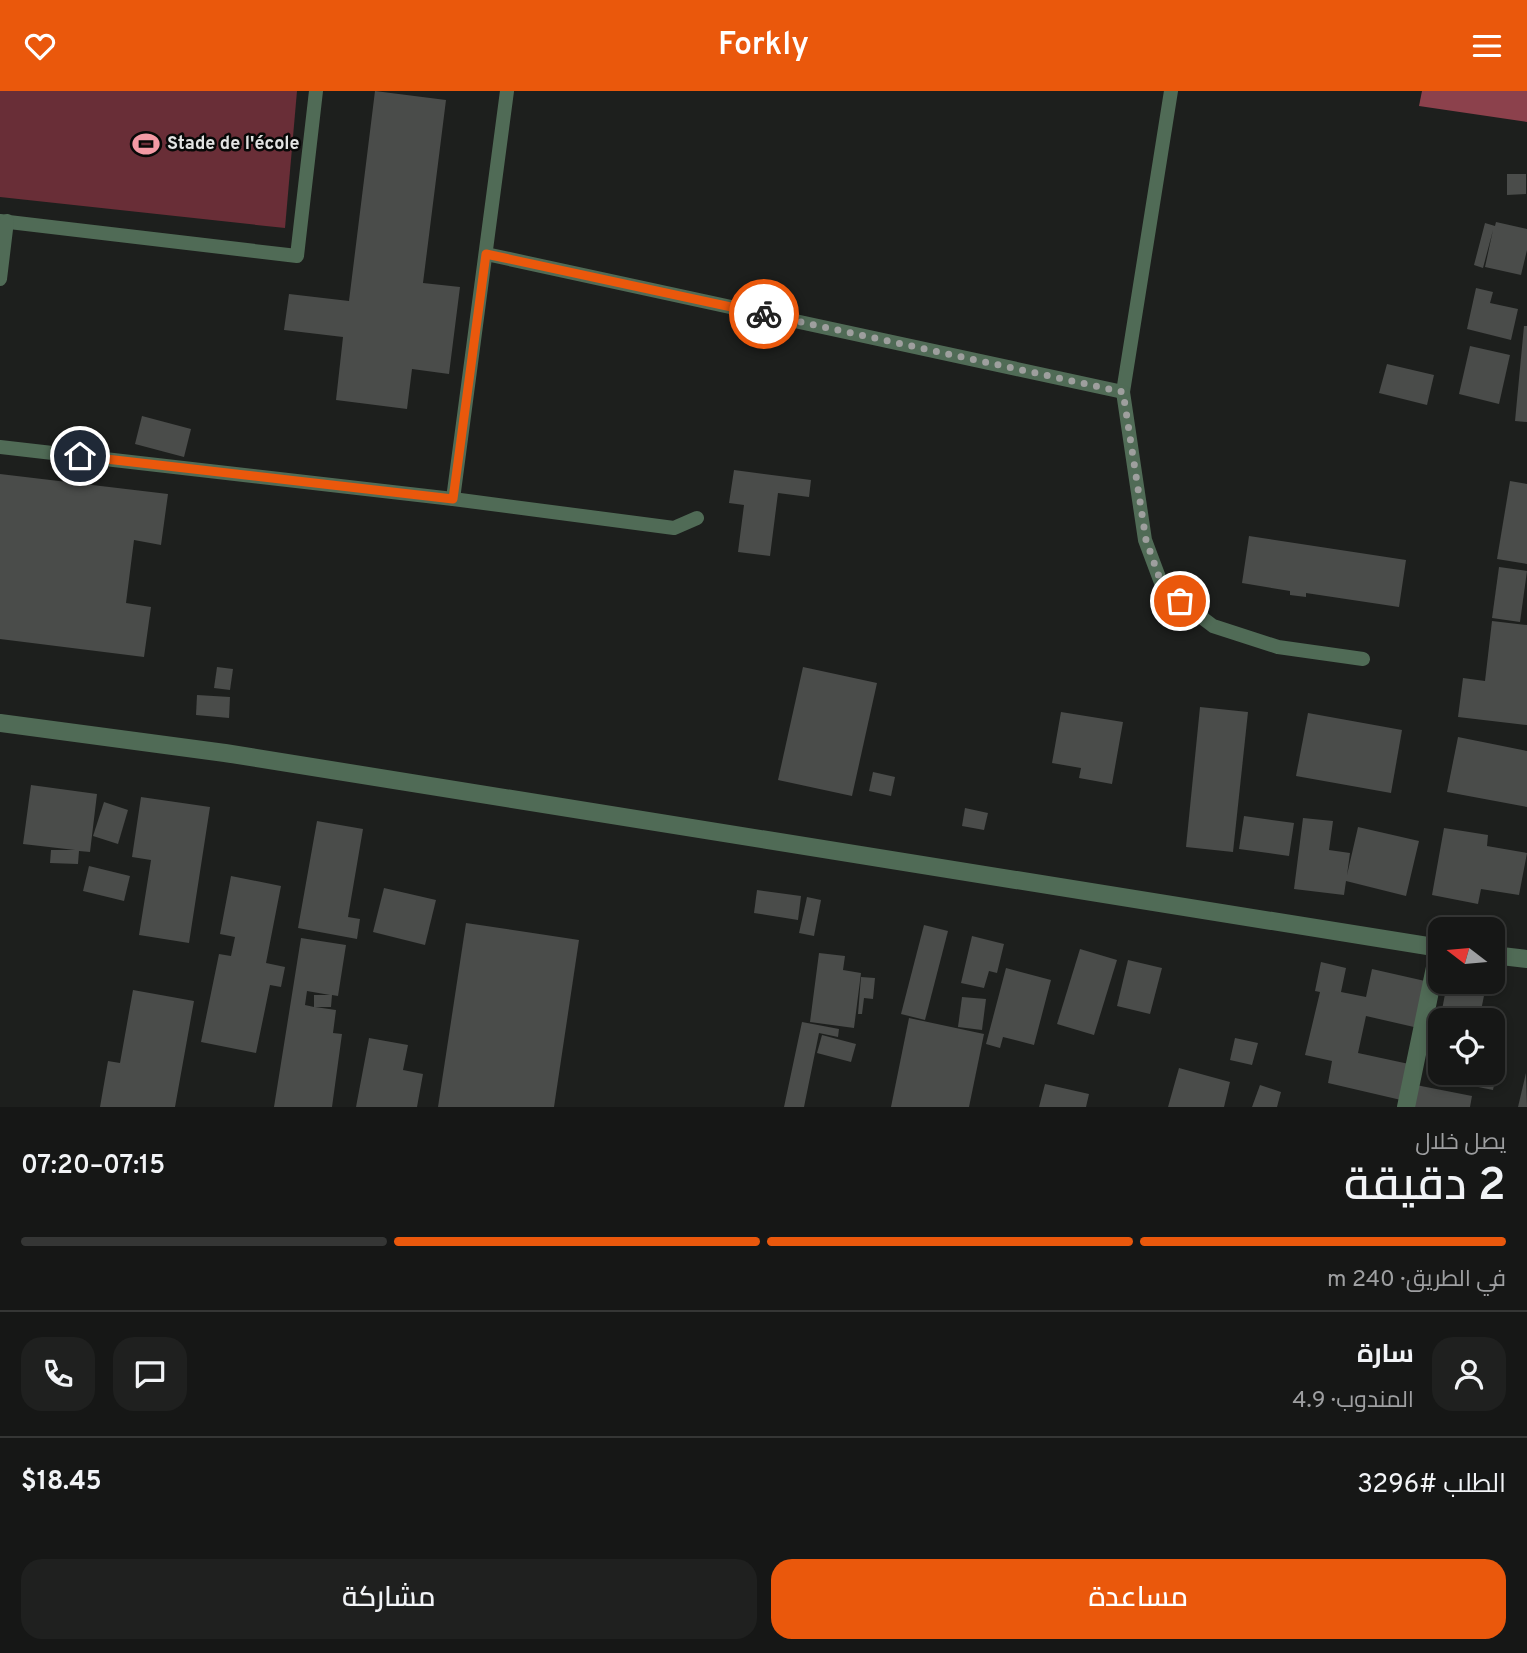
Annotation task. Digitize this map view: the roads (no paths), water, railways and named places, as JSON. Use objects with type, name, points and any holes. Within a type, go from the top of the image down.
[{"type":"street","points":[[0,723],[225,753],[1428,946]]},
{"type":"street","points":[[1505,956],[1527,959]]},
{"type":"street","points":[[1406,1107],[1430,994]]},
{"type":"lane","points":[[0,279],[3,221],[297,256],[316,91]]},
{"type":"lane","points":[[453,499],[507,91]]},
{"type":"lane","points":[[1171,91],[1123,392],[1146,540],[1163,588],[1213,627],[1278,647],[1363,659]]},
{"type":"lane","points":[[486,254],[1123,392]]},
{"type":"lane","points":[[0,447],[453,499],[674,528],[697,519]]},
{"type":"place","name":"Stade de l'école","points":[[146,144]]}]
